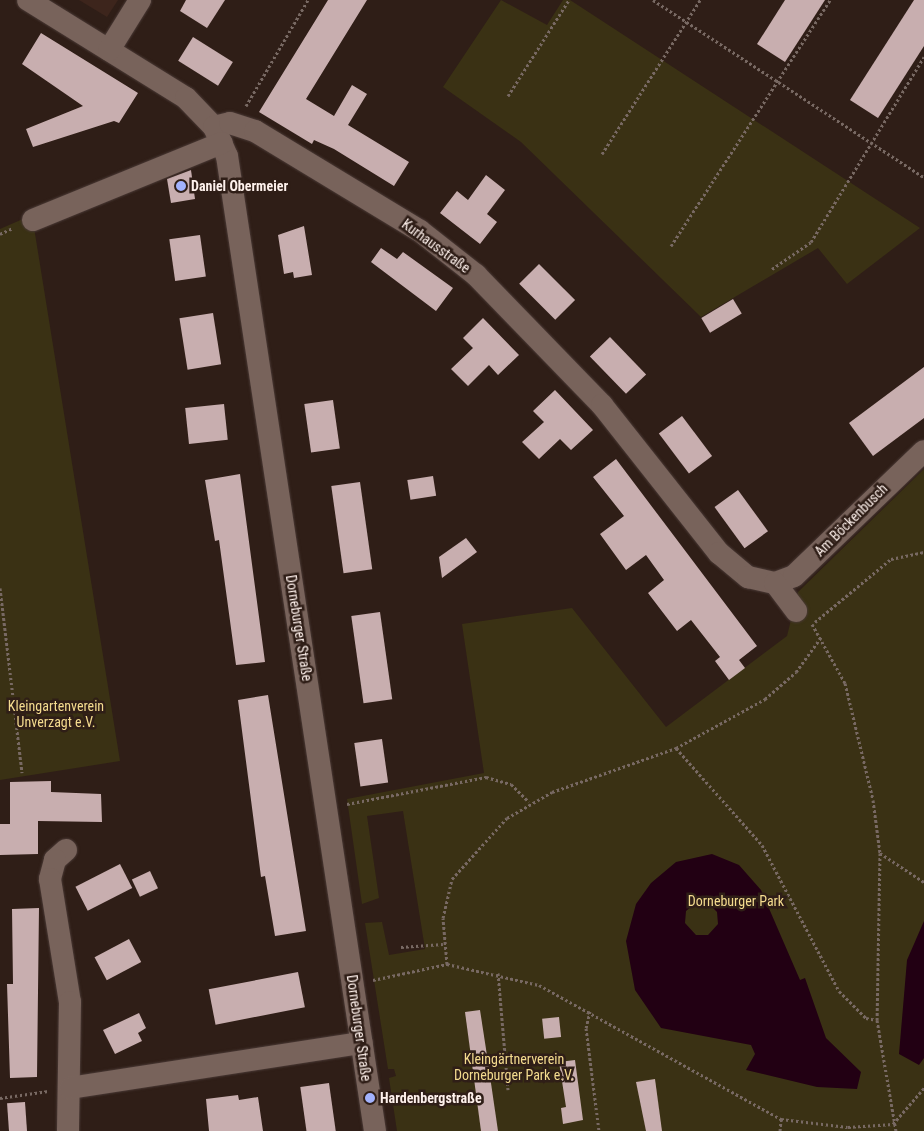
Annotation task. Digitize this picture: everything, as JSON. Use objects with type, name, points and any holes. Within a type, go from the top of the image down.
[{"type":"street","points":[[28,0],[186,98],[218,135]]},
{"type":"street","points":[[109,50],[140,0]]},
{"type":"street","points":[[33,220],[218,135],[236,124]]},
{"type":"street","name":"Kurhausstraße","points":[[236,124],[420,232],[476,275],[628,435],[728,563],[748,578],[775,583]]},
{"type":"street","name":"Dorneburger Straße","points":[[218,135],[230,168],[375,1131]]},
{"type":"street","name":"Am Böckenbusch","points":[[775,583],[810,562],[924,451]]},
{"type":"street","points":[[775,583],[805,618]]},
{"type":"street","points":[[66,850],[55,860],[50,879],[70,1002],[68,1131]]},
{"type":"street","points":[[70,1088],[362,1043]]},
{"type":"path","points":[[236,124],[308,0]]},
{"type":"path","points":[[508,96],[569,0]]},
{"type":"path","points":[[652,0],[778,80],[924,177]]},
{"type":"path","points":[[602,154],[700,0]]},
{"type":"path","points":[[671,246],[830,0]]},
{"type":"path","points":[[772,269],[811,242],[870,140],[924,57]]},
{"type":"path","points":[[896,1131],[893,1124],[876,1020],[880,853],[866,757],[846,683],[822,636],[805,618],[891,558],[924,552]]},
{"type":"path","points":[[0,588],[22,773]]},
{"type":"path","points":[[447,964],[443,944],[445,898],[452,878],[482,840],[529,802],[676,748],[783,686],[822,636]]},
{"type":"path","points":[[676,748],[762,845],[839,991],[866,1018],[876,1020]]},
{"type":"path","points":[[326,807],[486,777],[511,784],[529,802]]},
{"type":"path","points":[[880,853],[924,882]]},
{"type":"path","points":[[401,946],[443,944]]},
{"type":"path","points":[[353,984],[447,964],[498,973],[539,984],[781,1119],[848,1127],[893,1124],[924,1088]]},
{"type":"path","points":[[498,973],[508,1090]]},
{"type":"path","points":[[590,1011],[586,1028],[599,1131]]},
{"type":"path","points":[[0,1098],[70,1088]]},
{"type":"path","points":[[780,1131],[781,1119]]},
{"type":"shaded area","points":[[79,0],[118,0],[107,17]]},
{"type":"shaded area","points":[[712,854],[739,865],[761,890],[800,980],[805,978],[826,1038],[861,1072],[857,1089],[817,1087],[746,1070],[755,1054],[751,1045],[661,1028],[635,990],[626,941],[636,904],[651,883],[676,862]],"holes":[[[697,902],[709,904],[717,912],[718,924],[708,935],[696,935],[685,923],[686,911]]]},
{"type":"shaded area","points":[[924,921],[924,1058],[919,1065],[899,1054],[907,960]]},
{"type":"green space","points":[[501,0],[547,25],[563,0],[570,0],[920,228],[847,284],[818,248],[701,317],[521,142],[443,87]]},
{"type":"green space","name":"Kleingartenverein Unverzagt e.V.","points":[[32,215],[120,761],[0,780],[0,229]]},
{"type":"green space","name":"Dorneburger Park","points":[[924,469],[924,1131],[397,1131],[389,1078],[396,1076],[394,1069],[388,1069],[365,923],[382,922],[389,955],[425,949],[403,811],[367,816],[379,898],[362,904],[347,799],[484,773],[462,624],[572,608],[666,727],[787,636],[798,592]]},
{"type":"building","points":[[186,0],[225,0],[207,28],[180,11]]},
{"type":"building","points":[[328,0],[367,0],[306,99],[334,116],[352,85],[367,94],[348,125],[409,162],[394,186],[334,149],[314,140],[312,144],[259,112]]},
{"type":"building","points":[[785,0],[825,0],[785,62],[757,44]]},
{"type":"building","points":[[914,0],[924,0],[924,46],[878,118],[850,100]]},
{"type":"building","points":[[41,33],[138,93],[119,123],[114,121],[33,147],[26,129],[83,106],[22,64]]},
{"type":"building","points":[[193,37],[233,62],[218,86],[178,61]]},
{"type":"building","name":"Daniel Obermeier","points":[[191,170],[195,199],[171,203],[167,179]]},
{"type":"building","points":[[486,175],[505,190],[487,214],[497,222],[480,244],[440,213],[457,191],[468,200]]},
{"type":"building","points":[[304,226],[312,275],[294,278],[293,272],[284,274],[278,235]]},
{"type":"building","points":[[200,235],[206,277],[175,281],[169,239]]},
{"type":"building","points":[[381,248],[397,259],[403,252],[453,288],[436,311],[371,262]]},
{"type":"building","points":[[539,264],[575,300],[555,320],[519,284]]},
{"type":"building","points":[[733,299],[742,314],[710,333],[701,318]]},
{"type":"building","points":[[213,313],[221,364],[188,370],[179,318]]},
{"type":"building","points":[[483,318],[519,355],[498,375],[489,365],[468,386],[451,369],[473,348],[463,338]]},
{"type":"building","points":[[610,337],[646,374],[626,394],[590,356]]},
{"type":"building","points":[[924,367],[924,418],[873,456],[849,423]]},
{"type":"building","points":[[555,390],[593,430],[571,450],[560,439],[539,459],[522,442],[544,422],[533,411]]},
{"type":"building","points":[[333,400],[340,449],[311,453],[304,404]]},
{"type":"building","points":[[224,404],[228,440],[189,444],[185,408]]},
{"type":"building","points":[[682,416],[712,456],[689,473],[659,433]]},
{"type":"building","points":[[616,459],[757,646],[739,660],[745,668],[729,680],[715,661],[720,657],[691,620],[677,631],[648,593],[664,580],[646,555],[626,570],[600,534],[624,516],[593,477]]},
{"type":"building","points":[[240,474],[265,662],[236,665],[219,540],[215,541],[205,480]]},
{"type":"building","points":[[433,476],[436,496],[410,500],[407,480]]},
{"type":"building","points":[[360,482],[372,569],[344,573],[331,486]]},
{"type":"building","points":[[738,490],[768,531],[745,548],[715,507]]},
{"type":"building","points":[[466,538],[477,552],[442,578],[439,557]]},
{"type":"building","points":[[380,612],[392,699],[364,703],[351,616]]},
{"type":"building","points":[[268,695],[306,931],[275,936],[265,876],[261,877],[238,700]]},
{"type":"building","points":[[382,739],[388,783],[360,786],[354,743]]},
{"type":"building","points":[[51,781],[51,792],[101,794],[102,822],[38,821],[38,854],[0,855],[0,824],[10,824],[10,782]]},
{"type":"building","points":[[120,864],[132,888],[88,911],[75,887]]},
{"type":"building","points":[[150,871],[158,888],[140,897],[132,879]]},
{"type":"building","points":[[39,908],[37,1077],[10,1078],[7,984],[13,984],[12,909]]},
{"type":"building","points":[[129,939],[141,962],[107,980],[95,957]]},
{"type":"building","points":[[298,972],[305,1007],[216,1025],[209,989]]},
{"type":"building","points":[[480,1010],[498,1131],[481,1131],[465,1012]]},
{"type":"building","points":[[139,1013],[146,1028],[138,1033],[142,1041],[115,1054],[103,1030]]},
{"type":"building","points":[[559,1017],[561,1037],[544,1039],[542,1019]]},
{"type":"building","points":[[575,1060],[583,1120],[563,1124],[561,1108],[566,1107],[559,1062]]},
{"type":"building","points":[[655,1079],[662,1131],[646,1131],[636,1082]]},
{"type":"building","points":[[329,1083],[336,1131],[306,1131],[300,1087]]},
{"type":"building","points":[[238,1095],[239,1100],[258,1097],[263,1131],[209,1131],[206,1099]]},
{"type":"building","points":[[25,1102],[27,1131],[9,1131],[7,1103]]},
{"type":"place","name":"Daniel Obermeier","points":[[181,186]]},
{"type":"place","name":"Hardenbergstraße","points":[[370,1098]]},
{"type":"park label","name":"Kleingärtnerverein Dorneburger Park e.V.","points":[[514,1068]]}]
